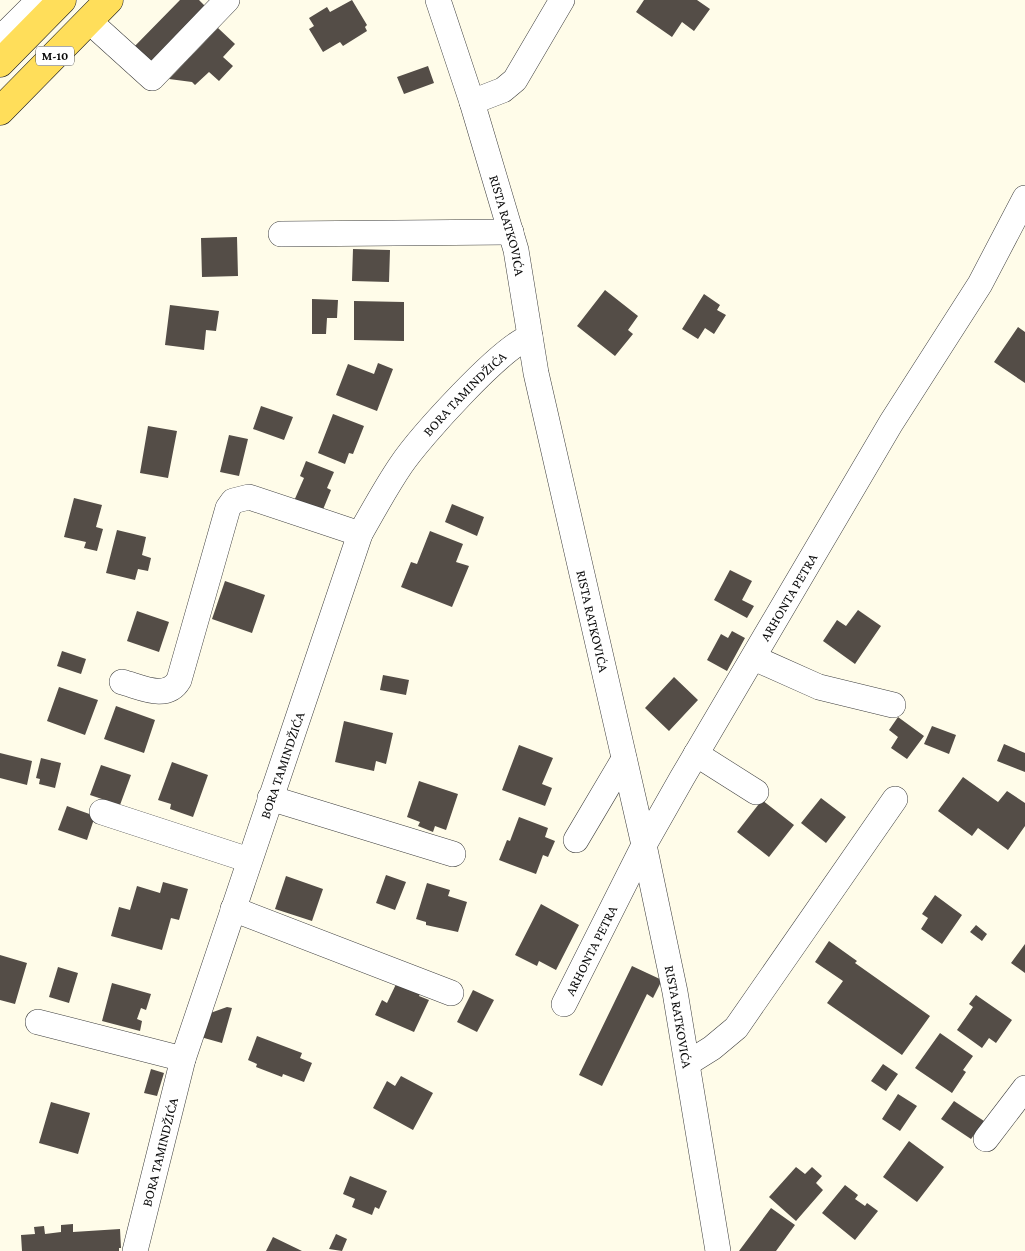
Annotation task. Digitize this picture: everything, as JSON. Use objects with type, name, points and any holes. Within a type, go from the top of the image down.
[{"type":"main road","name":"M-10","points":[[0,63],[22,19],[62,0]]},
{"type":"main road","name":"M-10","points":[[0,111],[110,0]]},
{"type":"street","points":[[89,21],[152,78],[227,0]]},
{"type":"street","name":"RISTA RATKOVIĆA","points":[[438,0],[472,102],[511,232],[522,276],[536,373],[644,845],[688,1063],[718,1251]]},
{"type":"street","points":[[472,102],[502,90],[515,80],[562,0]]},
{"type":"street","name":"ARHONTA PETRA","points":[[564,1004],[644,845],[696,754],[891,423],[980,284],[1025,198]]},
{"type":"street","points":[[281,234],[511,232]]},
{"type":"street","name":"BORA TAMINDŽIĆA","points":[[135,1251],[183,1059],[360,534],[399,467],[418,442],[501,355],[530,337]]},
{"type":"street","points":[[122,682],[165,692],[174,688],[179,680],[228,508],[233,501],[249,497],[360,534]]},
{"type":"street","points":[[754,658],[818,687],[893,705]]},
{"type":"street","points":[[696,754],[756,792]]},
{"type":"street","points":[[576,840],[624,759]]},
{"type":"street","points":[[270,798],[453,854]]},
{"type":"street","points":[[688,1063],[712,1048],[736,1028],[896,799]]},
{"type":"street","points":[[102,812],[249,860]]},
{"type":"street","points":[[233,910],[451,993]]},
{"type":"street","points":[[38,1022],[183,1059]]},
{"type":"street","points":[[986,1139],[1025,1088]]},
{"type":"building","points":[[180,0],[199,0],[205,6],[146,66],[130,51]]},
{"type":"building","points":[[352,0],[367,25],[365,27],[367,31],[343,46],[340,42],[323,52],[309,29],[314,26],[309,18],[327,7],[330,12]]},
{"type":"building","points":[[644,0],[697,0],[710,9],[694,31],[682,22],[672,37],[636,12]]},
{"type":"building","points":[[218,28],[235,44],[223,57],[233,66],[219,81],[209,72],[195,85],[192,82],[169,79]]},
{"type":"building","points":[[428,66],[434,83],[404,94],[397,77]]},
{"type":"building","points":[[237,237],[238,276],[202,277],[201,238]]},
{"type":"building","points":[[353,249],[390,250],[389,282],[352,281]]},
{"type":"building","points":[[605,290],[638,316],[628,330],[633,334],[615,356],[577,326]]},
{"type":"building","points":[[704,294],[720,305],[717,310],[726,315],[714,334],[705,328],[698,339],[682,329]]},
{"type":"building","points":[[312,299],[338,300],[337,318],[327,318],[326,334],[312,334]]},
{"type":"building","points":[[354,301],[404,302],[404,341],[354,340]]},
{"type":"building","points":[[170,305],[219,311],[216,331],[206,330],[204,350],[165,345]]},
{"type":"building","points":[[1018,327],[1025,332],[1025,383],[994,362]]},
{"type":"building","points":[[378,363],[393,369],[377,411],[336,395],[348,364],[374,374]]},
{"type":"building","points":[[261,406],[293,417],[284,440],[253,429]]},
{"type":"building","points":[[333,414],[364,426],[353,454],[349,453],[345,464],[318,453]]},
{"type":"building","points":[[148,426],[177,431],[168,478],[140,473]]},
{"type":"building","points":[[229,435],[248,439],[239,476],[220,472]]},
{"type":"building","points":[[306,461],[334,472],[327,488],[331,490],[322,512],[294,501],[304,478],[300,476]]},
{"type":"building","points":[[74,498],[102,505],[96,527],[103,529],[97,551],[84,548],[86,542],[64,537]]},
{"type":"building","points":[[452,504],[484,517],[477,536],[445,522]]},
{"type":"building","points":[[117,530],[146,537],[142,555],[151,558],[148,571],[138,569],[135,580],[106,573]]},
{"type":"building","points":[[430,531],[463,544],[456,562],[469,566],[452,607],[401,587],[411,562],[417,564]]},
{"type":"building","points":[[730,570],[752,581],[742,600],[754,606],[747,618],[714,600]]},
{"type":"building","points":[[225,581],[265,595],[252,633],[212,619]]},
{"type":"building","points":[[858,610],[881,626],[855,664],[823,641],[837,620],[846,626]]},
{"type":"building","points":[[137,611],[169,622],[159,652],[127,641]]},
{"type":"building","points":[[732,631],[745,638],[727,671],[707,660],[721,634],[728,638]]},
{"type":"building","points":[[62,651],[86,659],[81,674],[57,666]]},
{"type":"building","points":[[383,675],[409,680],[406,695],[380,690]]},
{"type":"building","points":[[674,677],[698,700],[669,731],[645,708]]},
{"type":"building","points":[[59,687],[98,700],[85,735],[47,721]]},
{"type":"building","points":[[116,706],[155,720],[144,753],[104,739]]},
{"type":"building","points":[[898,717],[924,736],[907,759],[891,748],[898,737],[889,730]]},
{"type":"building","points":[[344,721],[393,733],[386,764],[376,761],[374,771],[335,762]]},
{"type":"building","points":[[932,726],[956,735],[949,754],[924,744]]},
{"type":"building","points":[[1004,744],[1025,753],[1025,772],[997,761]]},
{"type":"building","points":[[519,745],[553,758],[542,784],[552,788],[545,806],[502,790]]},
{"type":"building","points":[[0,753],[32,761],[27,785],[0,778]]},
{"type":"building","points":[[41,758],[61,763],[55,788],[39,784],[40,779],[36,778]]},
{"type":"building","points":[[172,762],[208,775],[193,817],[170,809],[171,804],[158,800]]},
{"type":"building","points":[[101,765],[131,775],[120,805],[90,795]]},
{"type":"building","points":[[963,777],[998,802],[1007,791],[1025,803],[1025,826],[1008,850],[978,828],[972,836],[938,811]]},
{"type":"building","points":[[419,781],[458,794],[446,830],[435,826],[433,832],[418,826],[420,822],[407,817]]},
{"type":"building","points":[[821,798],[846,817],[826,843],[801,823]]},
{"type":"building","points":[[762,800],[794,825],[769,857],[737,832]]},
{"type":"building","points":[[67,806],[95,816],[87,840],[58,830]]},
{"type":"building","points":[[519,817],[548,828],[545,837],[555,841],[548,857],[543,855],[536,874],[499,860],[507,840],[510,841]]},
{"type":"building","points":[[386,875],[406,882],[395,910],[376,903]]},
{"type":"building","points":[[286,876],[323,889],[312,921],[275,909]]},
{"type":"building","points":[[163,882],[188,889],[179,920],[171,918],[162,950],[111,936],[119,907],[130,910],[137,886],[160,893]]},
{"type":"building","points":[[427,883],[450,890],[448,896],[467,902],[458,932],[426,925],[426,922],[416,919]]},
{"type":"building","points":[[935,895],[962,915],[942,944],[921,929],[928,918],[922,914]]},
{"type":"building","points":[[541,904],[579,925],[556,970],[539,961],[537,966],[515,955]]},
{"type":"building","points":[[976,925],[987,934],[982,941],[970,932]]},
{"type":"building","points":[[829,941],[857,961],[855,963],[930,1016],[902,1055],[827,1003],[843,981],[815,962]]},
{"type":"building","points":[[1025,944],[1025,973],[1011,963]]},
{"type":"building","points":[[0,955],[27,963],[15,1004],[0,1000]]},
{"type":"building","points":[[632,966],[662,980],[653,998],[647,994],[602,1086],[579,1075]]},
{"type":"building","points":[[58,967],[78,973],[69,1003],[49,997]]},
{"type":"building","points":[[398,980],[422,990],[419,996],[429,1000],[414,1032],[375,1015],[382,1000],[387,1003]]},
{"type":"building","points":[[112,983],[151,994],[146,1010],[141,1008],[137,1019],[142,1021],[140,1031],[102,1021]]},
{"type":"building","points":[[473,990],[494,1000],[477,1032],[457,1022]]},
{"type":"building","points":[[976,995],[1012,1020],[996,1043],[989,1038],[982,1048],[957,1030],[973,1007],[969,1004]]},
{"type":"building","points":[[227,1007],[232,1008],[222,1043],[197,1036],[202,1016]]},
{"type":"building","points":[[940,1033],[973,1056],[963,1070],[966,1072],[952,1093],[915,1068]]},
{"type":"building","points":[[257,1036],[302,1053],[300,1058],[312,1063],[304,1082],[283,1074],[282,1077],[256,1067],[257,1064],[248,1060]]},
{"type":"building","points":[[883,1064],[898,1074],[886,1091],[871,1081]]},
{"type":"building","points":[[151,1069],[164,1073],[157,1096],[144,1093]]},
{"type":"building","points":[[401,1076],[433,1093],[413,1130],[373,1108],[387,1081],[395,1086]]},
{"type":"building","points":[[898,1094],[917,1106],[900,1131],[882,1119]]},
{"type":"building","points":[[954,1101],[984,1121],[971,1139],[941,1119]]},
{"type":"building","points":[[51,1102],[90,1113],[78,1154],[39,1143]]},
{"type":"building","points":[[909,1141],[944,1167],[917,1202],[883,1177]]},
{"type":"building","points":[[796,1167],[805,1174],[812,1167],[822,1176],[816,1183],[823,1190],[796,1221],[769,1197]]},
{"type":"building","points":[[350,1176],[387,1191],[379,1209],[375,1207],[372,1215],[352,1207],[355,1199],[343,1194]]},
{"type":"building","points":[[845,1185],[858,1195],[855,1199],[865,1206],[867,1203],[878,1211],[855,1240],[822,1213]]},
{"type":"building","points":[[771,1208],[795,1225],[776,1251],[739,1251]]},
{"type":"building","points":[[73,1224],[73,1232],[120,1229],[121,1248],[119,1248],[119,1251],[22,1251],[21,1235],[35,1234],[34,1227],[44,1226],[45,1234],[61,1232],[61,1225]]},
{"type":"building","points":[[336,1234],[347,1239],[342,1251],[329,1249]]},
{"type":"building","points":[[273,1237],[302,1251],[266,1251]]}]
